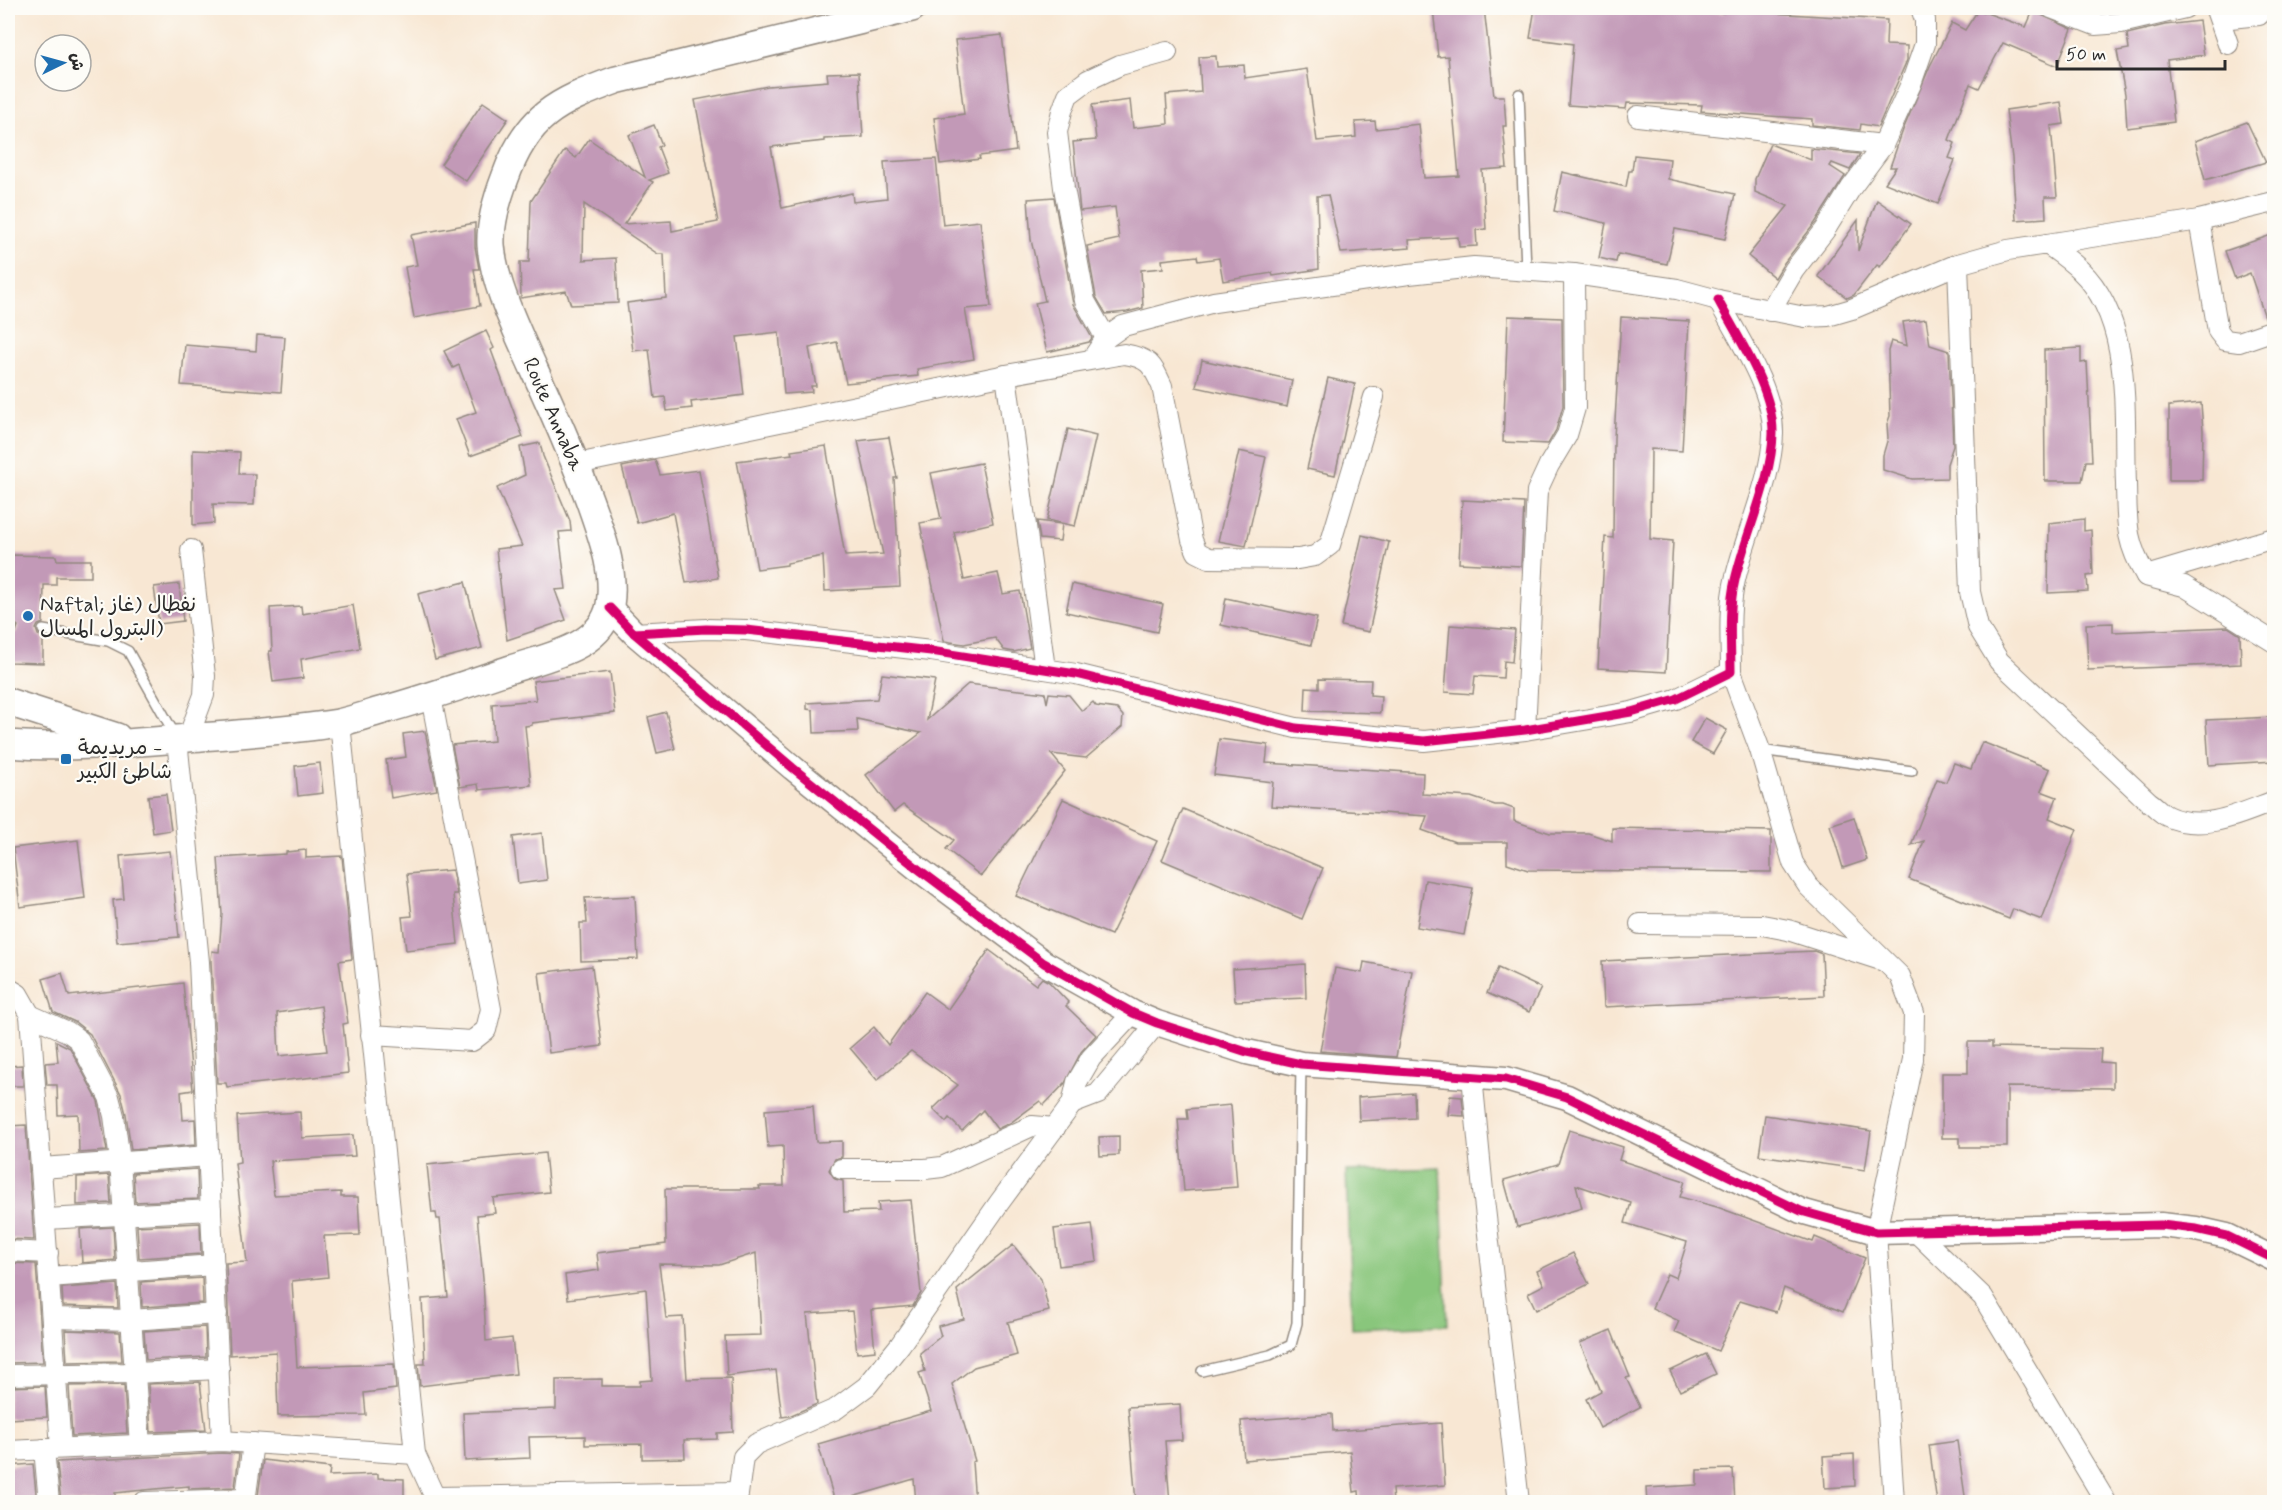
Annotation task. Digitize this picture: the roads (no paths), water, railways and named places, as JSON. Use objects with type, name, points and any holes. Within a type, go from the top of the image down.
[{"type":"main road","name":"Route Annaba","points":[[8,744],[30,746],[135,743],[251,734],[340,723],[431,697],[574,646],[594,636],[610,608],[612,579],[601,534],[577,464],[513,321],[500,285],[491,245],[496,202],[513,155],[534,124],[561,103],[616,80],[912,8]]},
{"type":"main road","name":"Route Annaba","points":[[8,702],[135,743]]},
{"type":"street","points":[[1770,311],[1794,270],[1825,230],[1851,188],[1883,145],[1911,84],[1925,44],[1925,20],[1921,8]]},
{"type":"street","points":[[2051,8],[2095,25],[2121,23],[2185,8]]},
{"type":"street","points":[[2228,44],[2218,13],[2259,15]]},
{"type":"street","points":[[1106,338],[1085,301],[1064,188],[1058,132],[1062,111],[1068,95],[1088,80],[1120,65],[1167,52]]},
{"type":"street","points":[[1638,116],[1883,145]]},
{"type":"street","points":[[1092,359],[1106,338],[1123,326],[1214,302],[1463,268],[1526,269],[1574,274],[1677,289],[1718,300],[1805,317],[1828,316],[1852,309],[1958,264],[2008,250],[2199,220],[2274,202]]},
{"type":"street","points":[[2199,220],[2218,331],[2225,340],[2239,342],[2274,330]]},
{"type":"street","points":[[2047,244],[2080,270],[2099,294],[2113,324],[2122,362],[2127,526],[2133,554],[2146,576],[2184,586],[2274,642]]},
{"type":"street","points":[[1958,264],[1970,592],[1978,627],[2000,661],[2149,802],[2168,816],[2188,822],[2221,821],[2274,801]]},
{"type":"street","points":[[1525,730],[1538,491],[1549,465],[1567,435],[1575,408],[1574,274]]},
{"type":"street","points":[[1718,300],[1752,363],[1768,400],[1773,434],[1767,472],[1734,582],[1731,672],[1760,750],[1793,863],[1808,886],[1900,976],[1914,1013],[1913,1059],[1876,1232],[1894,1503]]},
{"type":"street","points":[[577,464],[1006,375],[1124,354],[1139,356],[1153,365],[1162,386],[1192,540],[1197,552],[1209,558],[1298,559],[1315,556],[1330,545],[1374,397]]},
{"type":"street","points":[[1006,375],[1045,669]]},
{"type":"street","points":[[2146,576],[2274,538]]},
{"type":"street","points":[[191,550],[205,676],[204,695],[183,739],[199,962],[222,1441]]},
{"type":"street","points":[[610,608],[634,633],[793,768],[917,868],[1044,963],[1133,1013],[1157,1023],[1247,1052],[1301,1064],[1506,1079],[1567,1097],[1802,1210],[1876,1232],[2161,1225],[2196,1229],[2227,1236],[2274,1259]]},
{"type":"street","points":[[634,633],[706,629],[746,630],[931,651],[1076,674],[1296,728],[1424,741],[1525,730],[1631,712],[1676,699],[1731,672]]},
{"type":"street","points":[[371,1035],[472,1041],[486,1030],[491,1009],[431,697]]},
{"type":"street","points":[[340,723],[415,1454],[437,1500],[737,1497],[743,1457],[756,1444],[836,1409],[867,1386],[900,1345],[1072,1104],[1077,1082],[1091,1058],[1133,1013]]},
{"type":"street","points":[[1640,924],[1762,925],[1788,930],[1886,961]]},
{"type":"street","points":[[8,988],[18,994],[30,1015],[56,1373],[49,1503]]},
{"type":"street","points":[[30,1015],[68,1032],[79,1040],[109,1097],[114,1116],[120,1161],[140,1445]]},
{"type":"street","points":[[1072,1104],[1098,1094],[1157,1023]]},
{"type":"street","points":[[1472,1076],[1519,1503]]},
{"type":"street","points":[[841,1169],[942,1167],[1032,1126],[1055,1128]]},
{"type":"street","points":[[42,1168],[209,1156]]},
{"type":"street","points":[[46,1219],[212,1210]]},
{"type":"street","points":[[1915,1232],[1983,1296],[2106,1503]]},
{"type":"street","points":[[8,1251],[48,1253]]},
{"type":"street","points":[[50,1277],[214,1265]]},
{"type":"street","points":[[52,1318],[131,1320],[217,1314]]},
{"type":"street","points":[[8,1375],[219,1369]]},
{"type":"street","points":[[8,1451],[222,1441],[415,1454]]},
{"type":"street","points":[[144,1503],[245,1501],[253,1443]]},
{"type":"lane","points":[[1519,94],[1526,269]]},
{"type":"lane","points":[[43,630],[108,642],[128,651],[183,739]]},
{"type":"lane","points":[[1760,750],[1912,771]]},
{"type":"lane","points":[[1202,1371],[1270,1355],[1292,1345],[1297,1323],[1301,1064]]},
{"type":"place","name":"Naftal; نفطال (غاز البترول المسال)","points":[[28,616]]},
{"type":"place","name":"مريديمة - شاطئ الكبير","points":[[66,759]]}]
